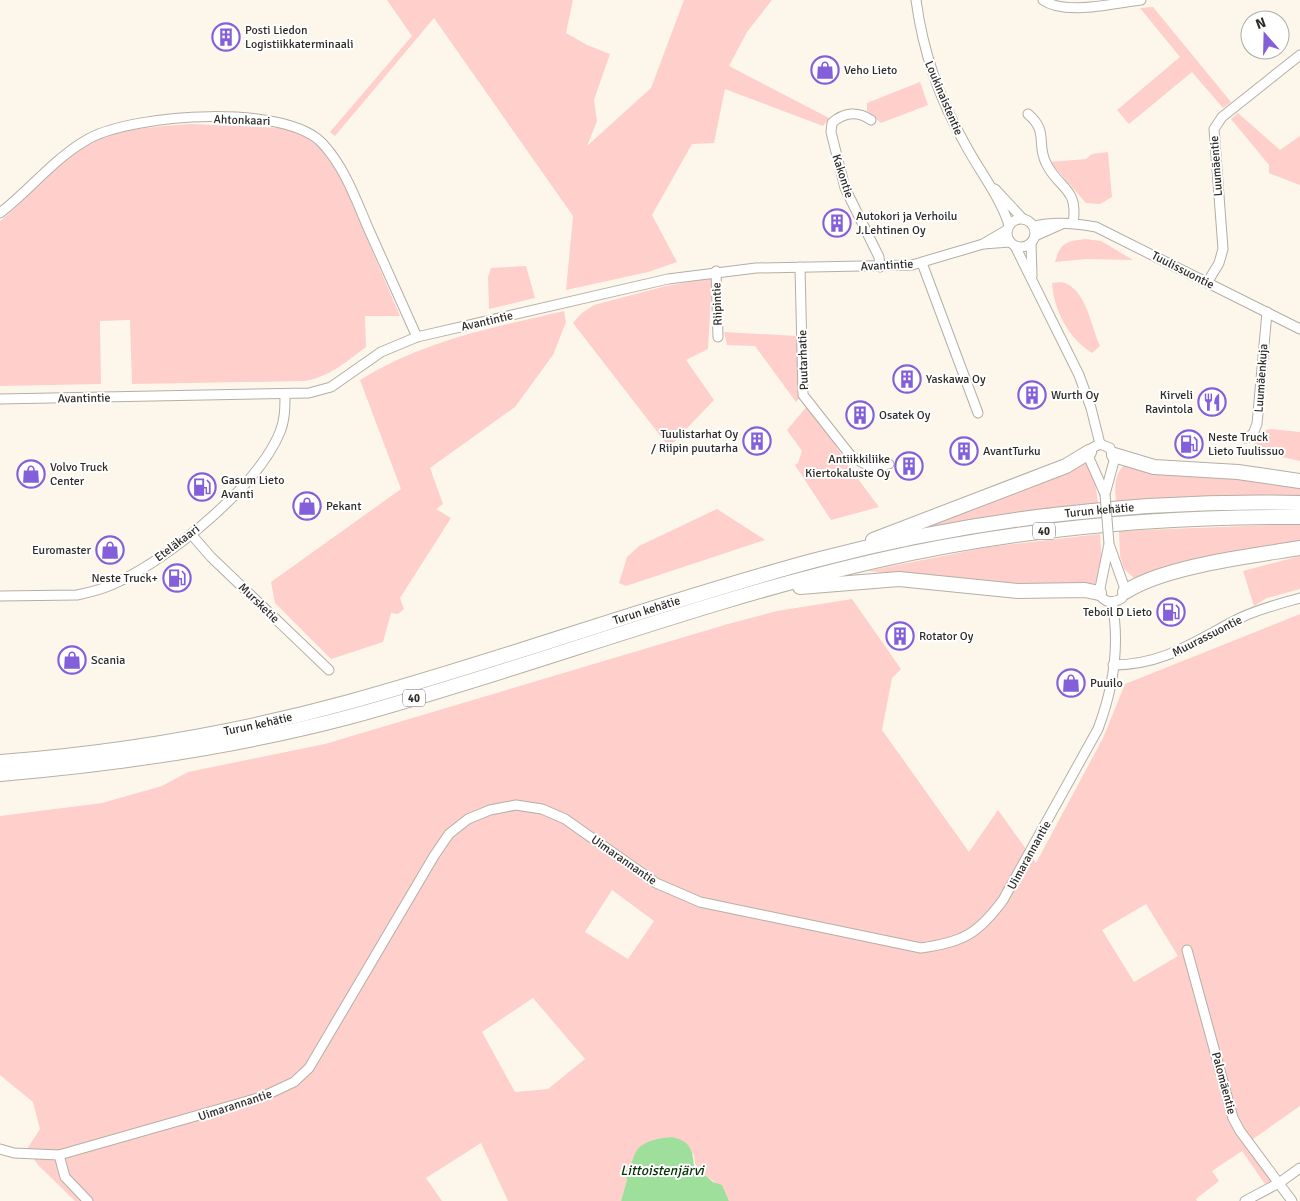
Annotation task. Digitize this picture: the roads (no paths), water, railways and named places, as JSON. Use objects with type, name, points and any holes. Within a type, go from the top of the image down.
[{"type":"highway","points":[[817,560],[1066,466],[1095,448]]},
{"type":"highway","points":[[1114,455],[1154,467],[1238,472],[1300,481]]},
{"type":"highway","name":"Turun kehätie","points":[[0,762],[108,750],[233,729],[349,702],[739,582],[817,560],[937,534],[1064,515],[1148,508],[1300,503]]},
{"type":"highway","name":"Turun kehätie","points":[[0,774],[77,767],[216,746],[348,717],[743,595],[876,561],[994,538],[1128,523],[1259,516],[1300,517]]},
{"type":"highway","points":[[1125,592],[1136,584],[1163,575],[1300,548]]},
{"type":"highway","points":[[743,595],[828,584],[900,579],[1018,591],[1085,590],[1099,593]]},
{"type":"highway","points":[[0,755],[108,750]]},
{"type":"highway","points":[[0,779],[77,767]]},
{"type":"street","name":"Loukinaistentie","points":[[916,0],[924,47],[936,84],[965,146],[992,187],[1022,218]]},
{"type":"street","points":[[1043,0],[1053,6],[1068,8],[1141,0]]},
{"type":"street","name":"Luumäentie","points":[[1207,282],[1219,263],[1222,249],[1214,129],[1222,117],[1300,55]]},
{"type":"street","name":"Kakontie","points":[[871,120],[860,114],[844,115],[832,123],[831,132],[845,188],[879,257],[880,267]]},
{"type":"street","points":[[1028,114],[1037,122],[1042,132],[1046,163],[1071,193],[1075,206],[1073,223]]},
{"type":"street","name":"Ahtonkaari","points":[[0,213],[66,153],[109,130],[139,122],[180,118],[251,118],[285,122],[313,135],[340,164],[417,337]]},
{"type":"street","name":"Loukinaistentie","points":[[992,187],[1008,227]]},
{"type":"street","points":[[1033,278],[1034,226],[1029,220],[1022,218],[1008,227],[1013,244],[1033,278],[1086,393],[1095,448],[1089,460],[1105,494]]},
{"type":"street","name":"Tuulissuontie","points":[[1034,226],[1048,223],[1073,223],[1096,228],[1116,236],[1300,330]]},
{"type":"street","name":"Tuulissuontie","points":[[1033,240],[1062,224]]},
{"type":"street","name":"Avantintie","points":[[983,244],[1008,227]]},
{"type":"street","points":[[1013,244],[1024,247],[1033,240]]},
{"type":"street","name":"Avantintie","points":[[0,399],[308,393],[331,387],[381,352],[417,337],[668,279],[716,271],[756,268],[880,267],[922,262],[983,244],[1013,244]]},
{"type":"street","points":[[922,262],[978,413]]},
{"type":"street","name":"Puutarhatie","points":[[800,267],[803,394],[851,456],[864,464],[877,468],[889,464]]},
{"type":"street","name":"Riipintie","points":[[716,271],[718,337]]},
{"type":"street","name":"Luumäenkuja","points":[[1246,438],[1253,434],[1257,424],[1267,312]]},
{"type":"street","name":"Eteläkaari","points":[[0,596],[77,595],[106,587],[136,573],[191,534],[239,489],[272,446],[283,422],[285,394]]},
{"type":"street","points":[[1095,448],[1108,446],[1114,455],[1105,494],[1109,544],[1125,592],[1122,598],[1112,602],[1105,601],[1099,593],[1109,544]]},
{"type":"street","name":"Mursketie","points":[[191,534],[211,557],[329,670]]},
{"type":"street","name":"Muurassuontie","points":[[1113,666],[1144,663],[1161,659],[1247,615],[1300,598]]},
{"type":"street","name":"Uimarannantie","points":[[0,1149],[14,1153],[59,1155],[262,1097],[294,1082],[309,1068],[449,834],[468,819],[490,810],[516,805],[542,809],[565,819],[656,883],[700,902],[921,948],[945,945],[974,933],[991,917],[1003,900],[1098,729],[1110,689],[1113,666],[1115,639],[1112,602]]},
{"type":"street","name":"Palomäentie","points":[[1187,950],[1233,1118],[1240,1131],[1292,1201]]},
{"type":"street","points":[[59,1155],[65,1177],[88,1201]]},
{"type":"street","points":[[1245,1201],[1279,1183],[1300,1168]]},
{"type":"water","name":"Littoistenjärvi","points":[[671,1137],[682,1140],[689,1146],[693,1155],[694,1166],[713,1182],[722,1185],[729,1201],[621,1201],[627,1180],[625,1171],[631,1164],[637,1150],[648,1142]]},
{"type":"place","name":"Posti Liedon Logistiikkaterminaali","points":[[226,37]]},
{"type":"place","name":"Veho Lieto","points":[[825,70]]},
{"type":"place","name":"Autokori ja Verhoilu J.Lehtinen Oy","points":[[837,223]]},
{"type":"place","name":"Yaskawa Oy","points":[[907,379]]},
{"type":"place","name":"Wurth Oy","points":[[1032,395]]},
{"type":"place","name":"Kirveli Ravintola","points":[[1212,402]]},
{"type":"place","name":"Osatek Oy","points":[[860,415]]},
{"type":"place","name":"Tuulistarhat Oy / Riipin puutarha","points":[[757,441]]},
{"type":"place","name":"Neste Truck Lieto Tuulissuo","points":[[1189,444]]},
{"type":"place","name":"AvantTurku","points":[[964,451]]},
{"type":"place","name":"Antiikkiliike Kiertokaluste Oy","points":[[909,466]]},
{"type":"place","name":"Volvo Truck Center","points":[[31,474]]},
{"type":"place","name":"Gasum Lieto Avanti","points":[[202,487]]},
{"type":"place","name":"Pekant","points":[[307,506]]},
{"type":"place","name":"Euromaster","points":[[110,550]]},
{"type":"place","name":"Neste Truck+","points":[[177,578]]},
{"type":"place","name":"Teboil D Lieto","points":[[1171,612]]},
{"type":"place","name":"Rotator Oy","points":[[900,636]]},
{"type":"place","name":"Scania","points":[[72,660]]},
{"type":"place","name":"Puuilo","points":[[1071,683]]}]
